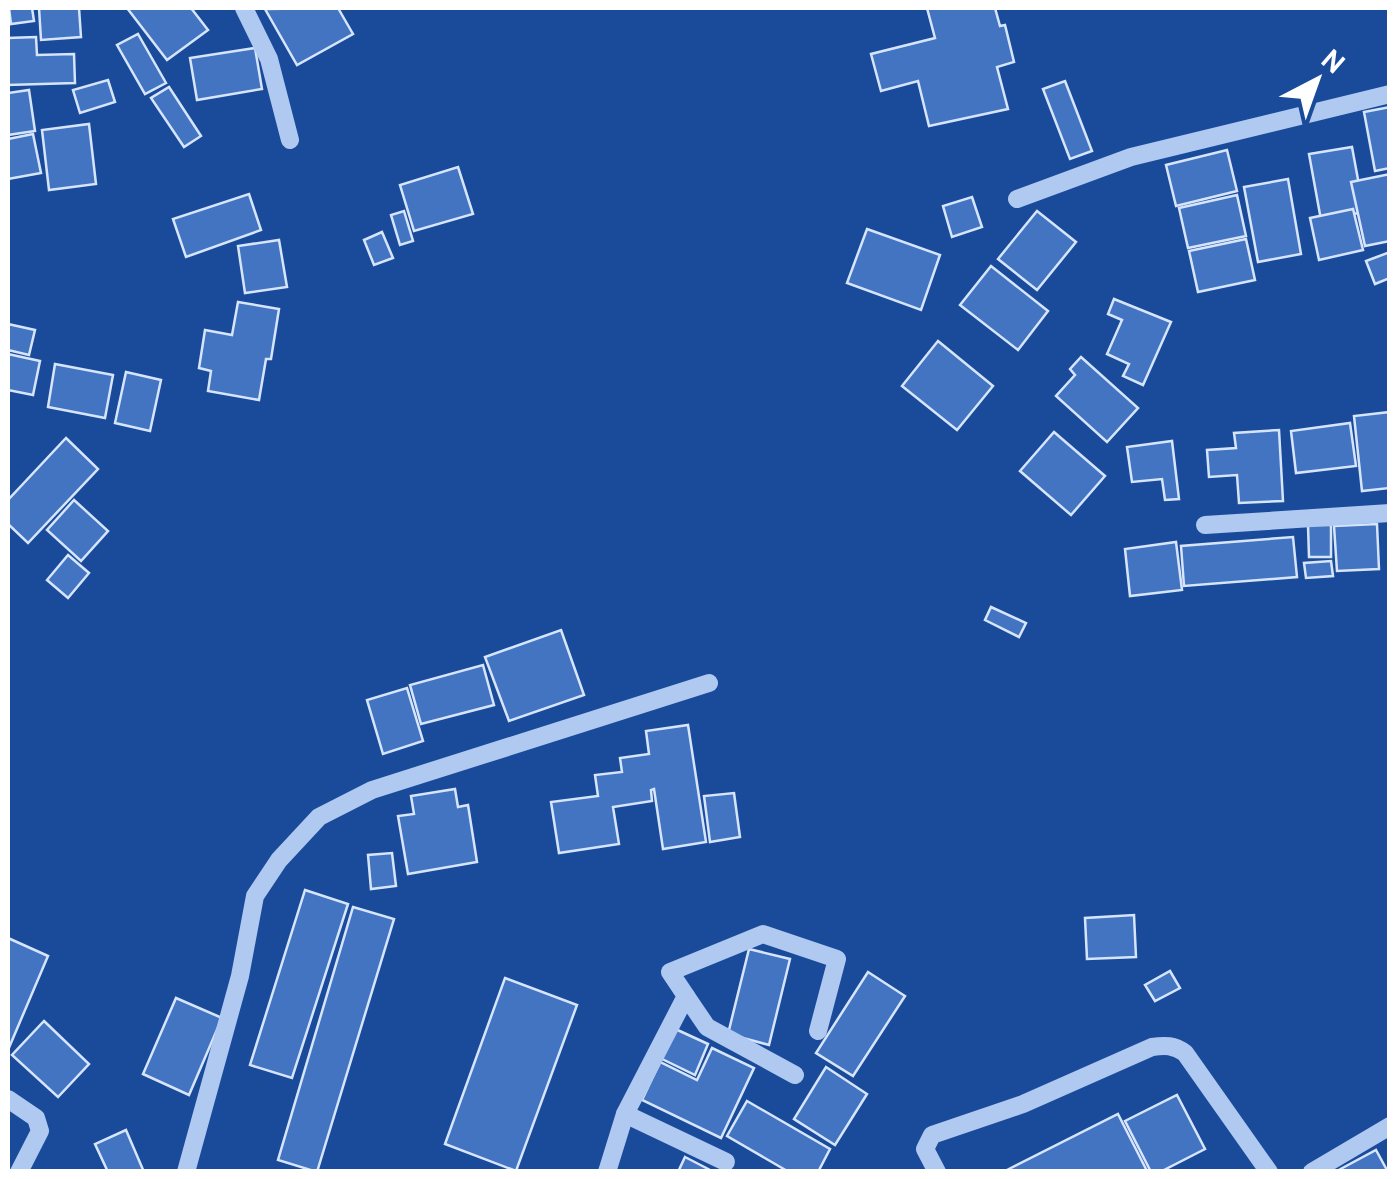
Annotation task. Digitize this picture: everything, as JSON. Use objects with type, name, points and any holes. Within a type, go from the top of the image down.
[{"type":"street","points":[[244,8],[269,59],[290,140]]},
{"type":"street","points":[[1016,199],[1131,157],[1390,94]]},
{"type":"street","points":[[1205,525],[1390,513]]},
{"type":"street","points":[[186,1172],[240,976],[254,896],[279,860],[318,817],[372,790],[709,683]]},
{"type":"street","points":[[794,1075],[707,1027],[670,972],[764,934],[837,959],[818,1031]]},
{"type":"street","points":[[607,1172],[625,1114],[686,996]]},
{"type":"street","points":[[936,1172],[925,1149],[932,1135],[1023,1104],[1152,1047],[1174,1046],[1185,1053],[1269,1172]]},
{"type":"street","points":[[8,1100],[36,1118],[40,1131],[18,1172]]},
{"type":"street","points":[[625,1114],[726,1162]]},
{"type":"street","points":[[1312,1172],[1390,1126]]},
{"type":"building","points":[[9,8],[32,8],[34,21],[11,24]]},
{"type":"building","points":[[39,8],[79,8],[81,37],[41,40]]},
{"type":"building","points":[[127,8],[191,8],[208,30],[167,60]]},
{"type":"building","points":[[338,8],[353,34],[297,65],[265,9]]},
{"type":"building","points":[[927,8],[995,8],[1000,26],[1005,25],[1014,62],[997,67],[1008,109],[929,126],[918,81],[881,91],[871,54],[935,38]]},
{"type":"building","points":[[138,34],[166,83],[145,94],[117,45]]},
{"type":"building","points":[[36,37],[37,55],[74,54],[75,83],[8,85],[8,38]]},
{"type":"building","points":[[255,48],[262,89],[197,100],[190,58]]},
{"type":"building","points":[[108,80],[115,102],[80,113],[73,90]]},
{"type":"building","points":[[1065,81],[1092,151],[1070,159],[1043,89]]},
{"type":"building","points":[[169,87],[201,136],[184,147],[151,98]]},
{"type":"building","points":[[29,90],[35,131],[8,135],[8,93]]},
{"type":"building","points":[[1390,107],[1390,168],[1375,171],[1364,112]]},
{"type":"building","points":[[89,124],[96,184],[49,190],[42,130]]},
{"type":"building","points":[[33,134],[41,173],[8,179],[8,139]]},
{"type":"building","points":[[1352,147],[1364,212],[1321,220],[1309,154]]},
{"type":"building","points":[[1227,150],[1237,191],[1176,206],[1166,165]]},
{"type":"building","points":[[458,167],[473,214],[414,231],[400,185]]},
{"type":"building","points":[[1390,174],[1390,241],[1365,246],[1351,182]]},
{"type":"building","points":[[1288,179],[1301,254],[1258,262],[1244,187]]},
{"type":"building","points":[[249,194],[261,230],[186,257],[173,219]]},
{"type":"building","points":[[1237,195],[1246,236],[1188,248],[1179,208]]},
{"type":"building","points":[[972,197],[982,227],[952,237],[943,206]]},
{"type":"building","points":[[1353,209],[1363,250],[1319,260],[1310,218]]},
{"type":"building","points":[[404,211],[413,241],[400,245],[391,215]]},
{"type":"building","points":[[1037,211],[1076,242],[1037,290],[998,259]]},
{"type":"building","points":[[867,229],[940,255],[921,310],[847,283]]},
{"type":"building","points":[[382,232],[393,258],[374,265],[364,240]]},
{"type":"building","points":[[1246,239],[1255,280],[1198,292],[1189,251]]},
{"type":"building","points":[[279,240],[287,287],[245,293],[238,246]]},
{"type":"building","points":[[1390,252],[1390,278],[1375,284],[1366,261]]},
{"type":"building","points":[[991,266],[1048,311],[1018,350],[960,305]]},
{"type":"building","points":[[1114,299],[1171,322],[1143,385],[1123,376],[1129,364],[1107,354],[1122,320],[1108,314]]},
{"type":"building","points":[[238,302],[279,309],[259,400],[208,391],[211,371],[199,368],[205,330],[232,335]]},
{"type":"building","points":[[8,324],[35,330],[29,355],[8,350]]},
{"type":"building","points":[[938,341],[993,386],[957,430],[902,386]]},
{"type":"building","points":[[8,354],[40,361],[33,395],[8,390]]},
{"type":"building","points":[[1081,357],[1138,408],[1107,442],[1056,396],[1075,375],[1070,369]]},
{"type":"building","points":[[55,364],[113,375],[105,418],[48,407]]},
{"type":"building","points":[[126,372],[161,380],[150,431],[115,423]]},
{"type":"building","points":[[1390,412],[1390,488],[1362,491],[1354,416]]},
{"type":"building","points":[[1350,423],[1356,466],[1296,473],[1291,431]]},
{"type":"building","points":[[1279,430],[1283,501],[1239,503],[1237,475],[1209,477],[1207,450],[1236,448],[1234,433]]},
{"type":"building","points":[[1054,432],[1105,476],[1071,515],[1020,471]]},
{"type":"building","points":[[66,438],[98,469],[28,543],[8,524],[8,500]]},
{"type":"building","points":[[1172,441],[1179,499],[1165,500],[1162,479],[1132,482],[1127,447]]},
{"type":"building","points":[[74,500],[108,531],[81,561],[47,530]]},
{"type":"building","points":[[1377,524],[1379,569],[1337,571],[1334,526]]},
{"type":"building","points":[[1308,525],[1331,525],[1331,557],[1309,557]]},
{"type":"building","points":[[1293,537],[1297,577],[1184,586],[1181,546]]},
{"type":"building","points":[[1176,542],[1182,590],[1130,596],[1125,549]]},
{"type":"building","points":[[68,555],[89,573],[68,598],[47,580]]},
{"type":"building","points":[[1331,561],[1333,576],[1306,578],[1304,563]]},
{"type":"building","points":[[991,607],[1026,623],[1019,637],[985,620]]},
{"type":"building","points":[[561,630],[584,695],[509,721],[485,657]]},
{"type":"building","points":[[483,665],[494,705],[421,724],[410,685]]},
{"type":"building","points":[[407,688],[423,741],[383,754],[367,700]]},
{"type":"building","points":[[688,725],[706,842],[663,849],[654,789],[652,801],[613,807],[619,844],[559,853],[551,802],[598,796],[595,775],[622,772],[620,758],[649,754],[646,731]]},
{"type":"building","points":[[455,789],[458,807],[468,805],[477,862],[408,874],[398,816],[414,814],[411,796]]},
{"type":"building","points":[[734,793],[740,837],[710,842],[704,796]]},
{"type":"building","points":[[392,853],[396,886],[371,889],[368,855]]},
{"type":"building","points":[[305,890],[348,904],[292,1078],[250,1065]]},
{"type":"building","points":[[353,907],[394,919],[317,1172],[278,1160]]},
{"type":"building","points":[[1134,915],[1136,957],[1087,959],[1085,918]]},
{"type":"building","points":[[8,938],[48,956],[8,1050]]},
{"type":"building","points":[[749,949],[790,959],[769,1045],[728,1034]]},
{"type":"building","points":[[1170,971],[1180,988],[1155,1001],[1145,985]]},
{"type":"building","points":[[868,972],[905,996],[853,1076],[816,1053]]},
{"type":"building","points":[[505,978],[577,1005],[516,1171],[445,1144]]},
{"type":"building","points":[[176,998],[222,1018],[189,1095],[143,1074]]},
{"type":"building","points":[[44,1021],[89,1064],[58,1097],[12,1055]]},
{"type":"building","points":[[671,1027],[708,1044],[695,1075],[658,1057]]},
{"type":"building","points":[[712,1048],[754,1068],[721,1138],[642,1100],[660,1062],[697,1080]]},
{"type":"building","points":[[826,1067],[867,1094],[835,1145],[794,1119]]},
{"type":"building","points":[[1177,1095],[1205,1149],[1160,1172],[1151,1172],[1125,1121]]},
{"type":"building","points":[[747,1101],[830,1149],[818,1172],[789,1172],[727,1136]]},
{"type":"building","points":[[1118,1114],[1147,1171],[1003,1172]]},
{"type":"building","points":[[126,1130],[144,1172],[108,1172],[95,1144]]},
{"type":"building","points":[[1376,1150],[1388,1172],[1335,1172]]},
{"type":"building","points":[[685,1157],[714,1172],[678,1172]]}]
